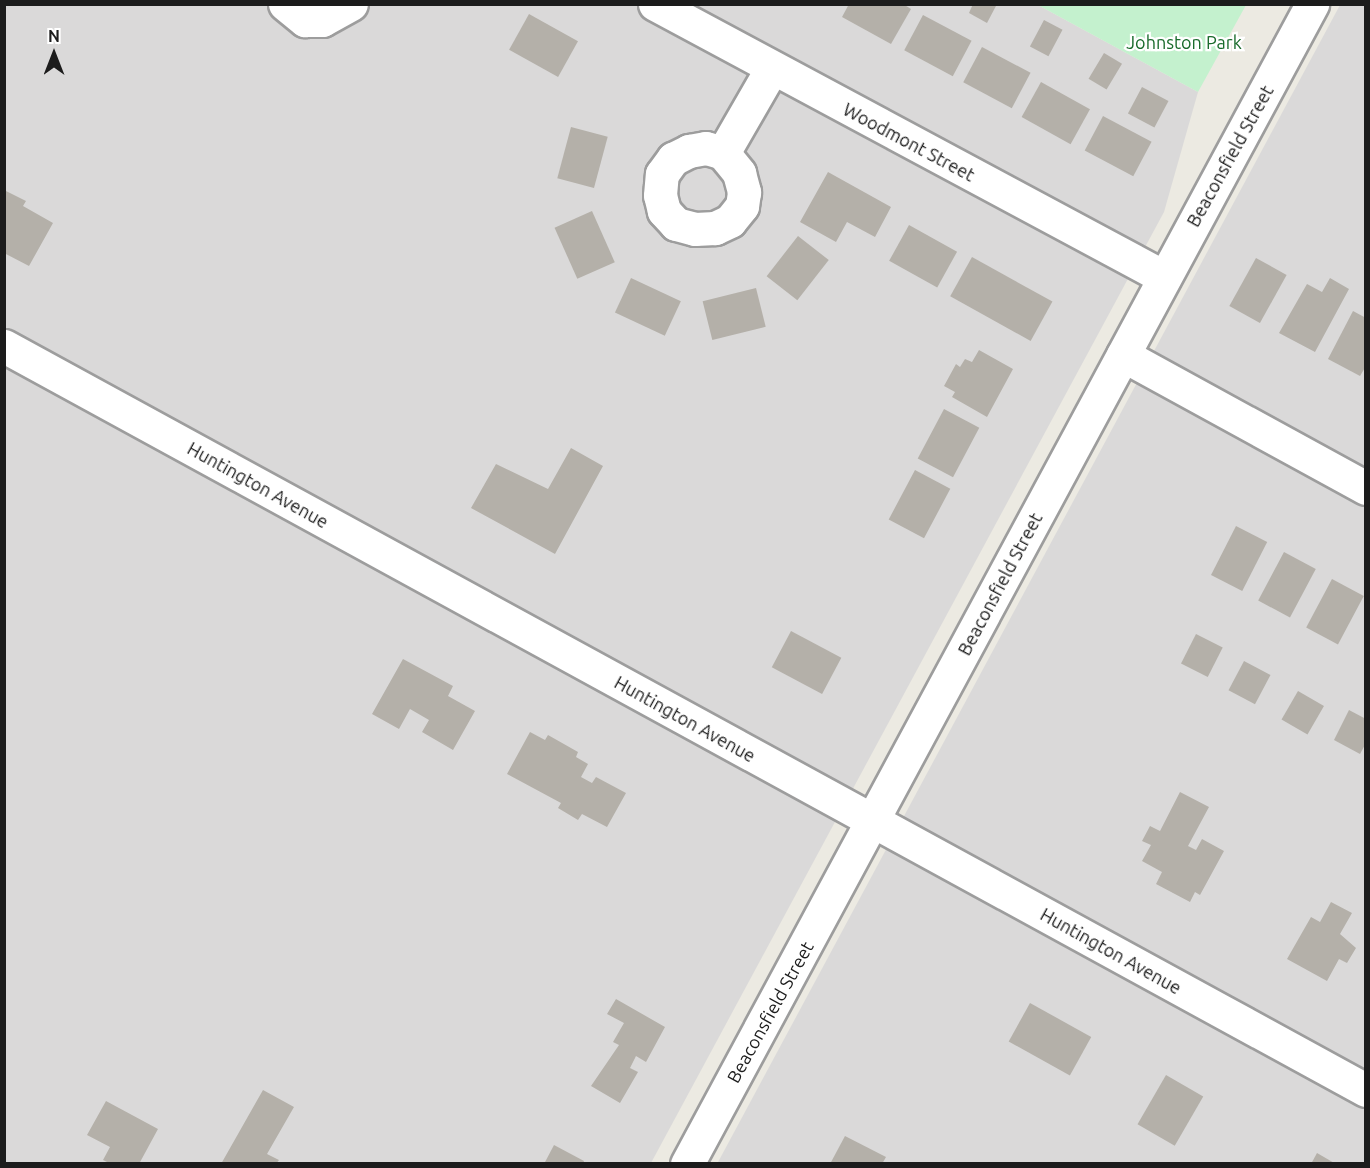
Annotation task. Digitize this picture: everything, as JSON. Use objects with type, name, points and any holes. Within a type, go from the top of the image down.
[{"type":"street","points":[[285,4],[305,20],[322,20],[351,4]]},
{"type":"street","name":"Woodmont Street","points":[[656,4],[771,70],[1164,277]]},
{"type":"street","name":"Beaconsfield Street","points":[[687,1164],[1312,4]]},
{"type":"street","points":[[723,153],[771,70]]},
{"type":"street","name":"Huntington Avenue","points":[[4,346],[1365,1090]]},
{"type":"street","points":[[1123,355],[1365,488]]},
{"type":"shaded area","points":[[5,5],[1038,5],[1198,92],[1164,212],[651,1163],[5,1164]]},
{"type":"shaded area","points":[[1340,5],[1365,5],[1365,1163],[717,1164]]},
{"type":"green space","name":"Johnston Park","points":[[1246,4],[1198,92],[1038,5]]},
{"type":"building","points":[[849,4],[903,4],[911,9],[891,44],[842,17]]},
{"type":"building","points":[[973,4],[997,4],[987,23],[969,13]]},
{"type":"building","points":[[529,14],[578,41],[558,77],[509,50]]},
{"type":"building","points":[[923,15],[972,41],[953,76],[904,50]]},
{"type":"building","points":[[1044,20],[1063,30],[1048,56],[1030,46]]},
{"type":"building","points":[[982,47],[1031,73],[1012,108],[963,82]]},
{"type":"building","points":[[1104,53],[1122,64],[1107,90],[1089,79]]},
{"type":"building","points":[[1041,82],[1090,109],[1071,144],[1022,117]]},
{"type":"building","points":[[1142,87],[1168,101],[1154,128],[1128,113]]},
{"type":"building","points":[[1103,116],[1152,142],[1133,176],[1085,150]]},
{"type":"building","points":[[571,127],[608,137],[594,188],[557,178]]},
{"type":"building","points":[[828,172],[891,207],[875,237],[847,222],[836,242],[800,222]]},
{"type":"building","points":[[4,190],[26,201],[23,206],[53,223],[29,266],[4,253]]},
{"type":"building","points":[[592,211],[615,262],[577,279],[555,228]]},
{"type":"building","points":[[909,225],[957,252],[937,288],[889,261]]},
{"type":"building","points":[[798,236],[829,260],[797,300],[767,276]]},
{"type":"building","points":[[972,257],[1052,302],[1031,341],[950,296]]},
{"type":"building","points":[[1256,258],[1287,275],[1260,323],[1229,306]]},
{"type":"building","points":[[631,278],[681,301],[665,336],[615,312]]},
{"type":"building","points":[[1330,278],[1349,289],[1315,352],[1279,333],[1307,284],[1322,292]]},
{"type":"building","points":[[756,288],[766,327],[712,340],[703,301]]},
{"type":"building","points":[[1353,311],[1366,318],[1366,366],[1360,376],[1328,359]]},
{"type":"building","points":[[979,350],[1013,369],[987,417],[952,397],[955,392],[944,386],[956,364],[960,367],[965,359],[972,362]]},
{"type":"building","points":[[944,409],[979,428],[953,477],[918,458]]},
{"type":"building","points":[[571,448],[603,466],[555,554],[471,508],[496,464],[548,489]]},
{"type":"building","points":[[915,470],[950,489],[924,538],[889,519]]},
{"type":"building","points":[[1236,526],[1267,542],[1242,591],[1211,575]]},
{"type":"building","points":[[1284,552],[1316,569],[1290,617],[1258,601]]},
{"type":"building","points":[[1332,579],[1364,596],[1338,644],[1306,628]]},
{"type":"building","points":[[791,631],[841,658],[822,694],[772,667]]},
{"type":"building","points":[[1196,634],[1223,648],[1208,677],[1181,663]]},
{"type":"building","points":[[403,659],[453,686],[448,696],[475,711],[453,750],[422,732],[429,720],[410,709],[399,729],[372,714]]},
{"type":"building","points":[[1244,661],[1270,675],[1255,704],[1229,690]]},
{"type":"building","points":[[1298,691],[1324,706],[1307,735],[1282,720]]},
{"type":"building","points":[[1349,710],[1366,719],[1366,743],[1360,754],[1334,740]]},
{"type":"building","points":[[530,732],[545,740],[548,735],[578,752],[576,757],[588,764],[581,777],[592,783],[596,777],[626,793],[607,827],[582,814],[578,820],[558,808],[561,803],[507,774]]},
{"type":"building","points":[[1180,792],[1209,807],[1188,846],[1196,850],[1202,839],[1224,851],[1200,895],[1195,892],[1190,902],[1156,884],[1162,872],[1142,861],[1151,845],[1142,841],[1150,826],[1160,831]]},
{"type":"building","points":[[1331,902],[1352,913],[1340,934],[1356,948],[1347,963],[1339,959],[1327,981],[1287,959],[1311,917],[1320,922]]},
{"type":"building","points":[[616,999],[665,1027],[646,1062],[636,1056],[630,1068],[638,1072],[620,1103],[591,1086],[619,1045],[613,1042],[624,1023],[607,1014]]},
{"type":"building","points":[[1030,1003],[1091,1037],[1070,1075],[1009,1041]]},
{"type":"building","points":[[1166,1075],[1203,1096],[1175,1146],[1138,1124]]},
{"type":"building","points":[[263,1090],[294,1107],[267,1154],[279,1160],[276,1164],[221,1164]]},
{"type":"building","points":[[106,1101],[158,1129],[139,1164],[111,1164],[103,1160],[110,1147],[87,1135]]},
{"type":"building","points":[[845,1136],[886,1157],[882,1164],[830,1164]]},
{"type":"building","points":[[554,1145],[584,1161],[583,1164],[544,1164]]},
{"type":"building","points":[[1317,1153],[1336,1164],[1311,1164]]}]
